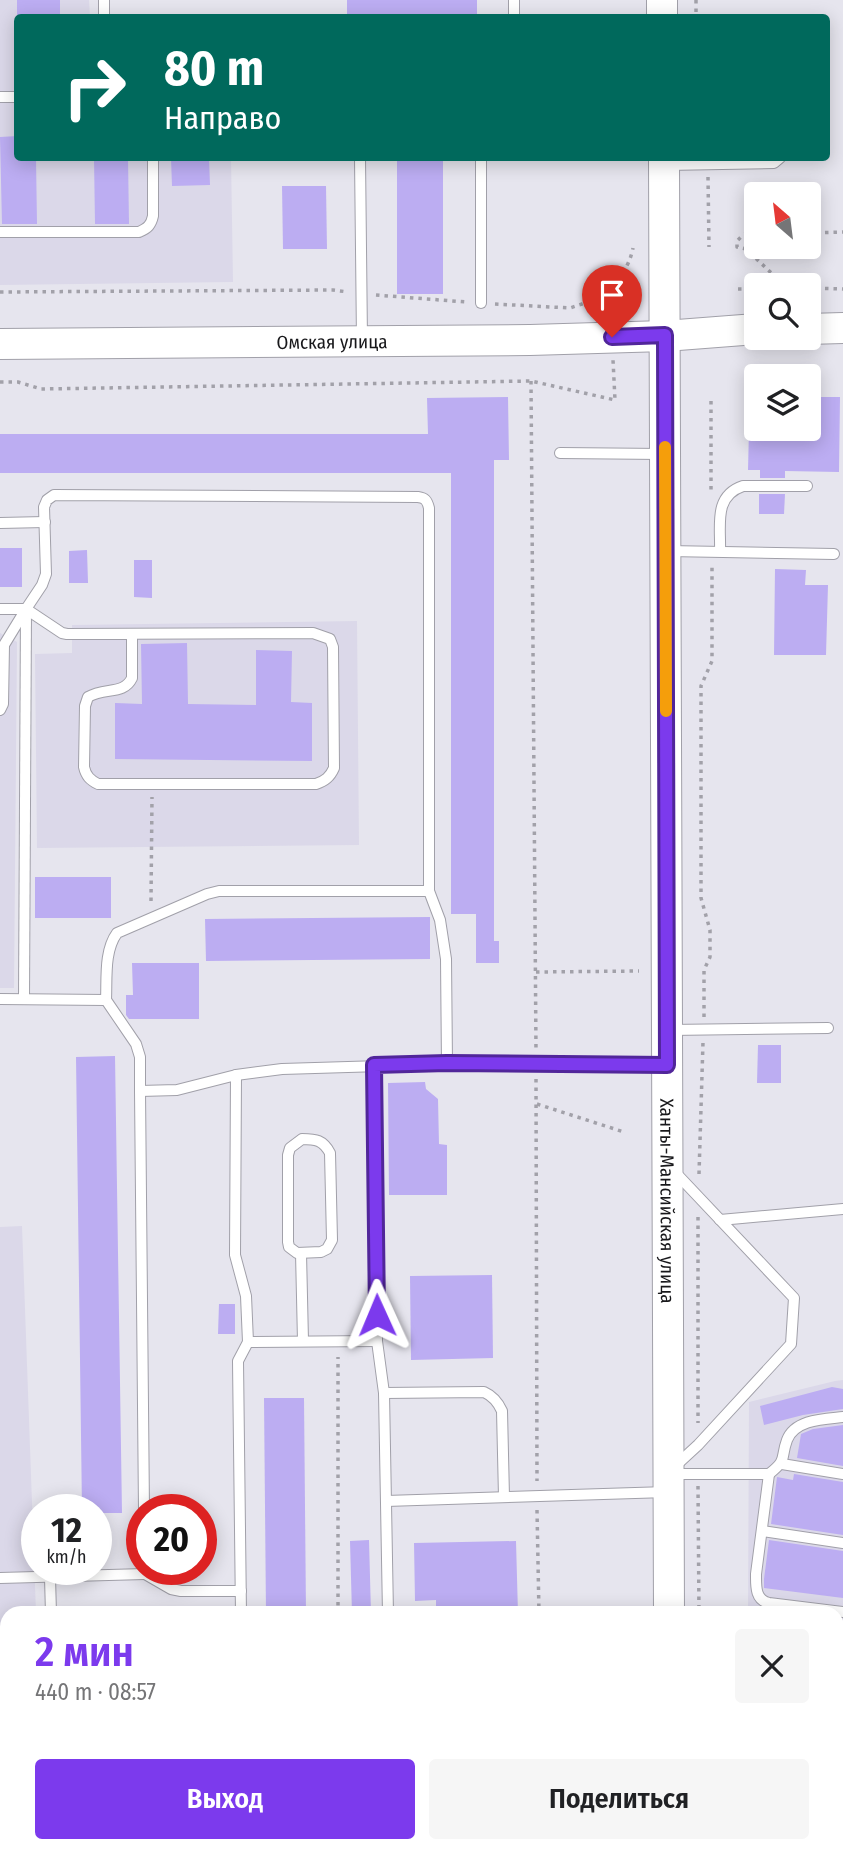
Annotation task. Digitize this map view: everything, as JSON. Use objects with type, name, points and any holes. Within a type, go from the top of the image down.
[{"type":"main road","name":"Ханты-Мансийская улица","points":[[664,161],[669,1606]]},
{"type":"main road","points":[[821,328],[843,328]]},
{"type":"main road","name":"Омская улица","points":[[0,344],[362,342],[665,335],[744,330]]},
{"type":"lane","points":[[0,232],[139,232],[152,224],[153,161]]},
{"type":"lane","points":[[360,161],[362,342]]},
{"type":"lane","points":[[481,161],[481,303]]},
{"type":"lane","points":[[664,161],[776,161]]},
{"type":"lane","points":[[560,453],[665,454]]},
{"type":"lane","points":[[716,551],[721,507],[726,495],[743,486],[807,486]]},
{"type":"lane","points":[[0,710],[3,704],[4,645],[42,585],[46,574],[44,507],[47,500],[54,495],[424,498],[429,508],[429,891],[440,920],[446,958],[447,1063]]},
{"type":"lane","points":[[0,523],[45,522]]},
{"type":"lane","points":[[665,551],[834,554]]},
{"type":"lane","points":[[0,609],[26,609],[62,633],[313,633],[330,639],[334,768],[330,776],[316,784],[98,784],[90,780],[84,767],[85,706],[88,697],[95,693],[125,688],[129,684],[132,678],[132,634]]},
{"type":"lane","points":[[24,999],[26,609]]},
{"type":"lane","points":[[144,1494],[140,1058],[136,1044],[106,1000],[111,940],[117,933],[219,891],[429,891]]},
{"type":"lane","points":[[0,999],[106,1000]]},
{"type":"lane","points":[[667,1030],[828,1028]]},
{"type":"lane","points":[[140,1091],[177,1090],[236,1076],[282,1069],[447,1063],[667,1065]]},
{"type":"lane","points":[[374,1065],[377,1341],[384,1393],[388,1606]]},
{"type":"lane","points":[[236,1076],[235,1255],[246,1296],[248,1342],[238,1361],[241,1606]]},
{"type":"lane","points":[[302,1139],[315,1139],[330,1153],[332,1240],[327,1249],[321,1252],[301,1253],[293,1251],[288,1242],[288,1155],[295,1143],[302,1139]]},
{"type":"lane","points":[[667,1163],[794,1298],[791,1344],[669,1480]]},
{"type":"lane","points":[[720,1220],[843,1209]]},
{"type":"lane","points":[[301,1253],[303,1341]]},
{"type":"lane","points":[[248,1342],[377,1341]]},
{"type":"lane","points":[[384,1393],[484,1392],[490,1395],[498,1402],[502,1411],[504,1497]]},
{"type":"lane","points":[[386,1501],[537,1496],[698,1474],[769,1474],[782,1464],[788,1437],[794,1430],[816,1419],[843,1417]]},
{"type":"lane","points":[[782,1464],[843,1474]]},
{"type":"lane","points":[[769,1474],[756,1584],[760,1598],[764,1601],[794,1606]]},
{"type":"lane","points":[[762,1531],[843,1543]]},
{"type":"lane","points":[[0,1578],[21,1578]]},
{"type":"lane","points":[[50,1585],[51,1606]]},
{"type":"lane","points":[[165,1585],[181,1591],[241,1591]]},
{"type":"path","points":[[707,163],[709,247]]},
{"type":"path","points":[[821,233],[843,232]]},
{"type":"path","points":[[744,233],[737,241],[737,247],[744,249]]},
{"type":"path","points":[[757,259],[771,273]]},
{"type":"path","points":[[821,288],[843,289]]},
{"type":"path","points":[[0,292],[333,289],[362,294],[570,308],[589,302],[604,293]]},
{"type":"path","points":[[738,289],[744,289]]},
{"type":"path","points":[[531,381],[539,1606]]},
{"type":"path","points":[[0,382],[18,382],[41,389],[531,381],[615,400]]},
{"type":"path","points":[[711,401],[711,496]]},
{"type":"path","points":[[698,1445],[698,1197],[704,970],[710,957],[710,930],[701,898],[701,687],[712,661],[716,551]]},
{"type":"path","points":[[151,918],[153,784]]},
{"type":"path","points":[[536,972],[639,971]]},
{"type":"path","points":[[537,1104],[624,1132]]},
{"type":"path","points":[[338,1341],[338,1606]]},
{"type":"path","points":[[698,1474],[699,1606]]},
{"type":"shaded area","points":[[0,0],[89,0],[90,14],[14,14],[14,161],[231,161],[233,282],[0,285]]},
{"type":"shaded area","points":[[357,621],[359,845],[37,848],[35,654],[72,653],[72,625]]},
{"type":"shaded area","points":[[0,633],[17,642],[14,988],[0,988]]},
{"type":"shaded area","points":[[22,1226],[32,1494],[21,1494],[21,1585],[35,1585],[36,1606],[0,1606],[0,1227]]},
{"type":"shaded area","points":[[843,1380],[843,1606],[748,1606],[749,1402]]},
{"type":"building","points":[[17,0],[60,0],[60,14],[17,14]]},
{"type":"building","points":[[347,0],[477,0],[477,14],[347,14]]},
{"type":"building","points":[[14,136],[14,161],[36,161],[37,224],[2,224],[0,137]]},
{"type":"building","points":[[94,161],[128,161],[129,224],[95,224]]},
{"type":"building","points":[[171,161],[209,161],[210,185],[172,186]]},
{"type":"building","points":[[397,161],[443,161],[443,294],[397,294]]},
{"type":"building","points":[[282,186],[326,186],[327,249],[283,249]]},
{"type":"building","points":[[508,397],[509,460],[494,460],[494,941],[499,941],[499,963],[476,963],[476,914],[451,914],[451,473],[0,473],[0,434],[428,434],[427,398]]},
{"type":"building","points":[[821,397],[840,397],[839,472],[785,471],[785,478],[760,478],[760,470],[748,470],[749,441],[821,441]]},
{"type":"building","points":[[759,494],[785,494],[784,514],[759,514]]},
{"type":"building","points":[[0,548],[22,548],[22,587],[0,587]]},
{"type":"building","points":[[87,550],[88,583],[69,583],[69,551]]},
{"type":"building","points":[[134,560],[152,560],[152,598],[134,597]]},
{"type":"building","points":[[775,569],[806,570],[805,585],[828,585],[826,655],[774,655]]},
{"type":"building","points":[[187,643],[188,704],[256,705],[256,650],[292,651],[291,702],[312,703],[312,761],[115,759],[115,703],[142,704],[141,644]]},
{"type":"building","points":[[35,877],[111,877],[111,918],[35,918]]},
{"type":"building","points":[[430,917],[430,959],[206,961],[205,919]]},
{"type":"building","points":[[132,963],[199,963],[199,1019],[129,1019],[126,1015],[126,995],[133,995]]},
{"type":"building","points":[[758,1045],[781,1045],[781,1083],[757,1083]]},
{"type":"building","points":[[115,1056],[122,1513],[112,1513],[112,1494],[82,1494],[76,1057]]},
{"type":"building","points":[[425,1082],[426,1089],[438,1099],[439,1144],[447,1145],[447,1195],[389,1195],[388,1083]]},
{"type":"building","points":[[492,1275],[493,1358],[411,1360],[410,1276]]},
{"type":"building","points":[[219,1304],[235,1304],[235,1334],[218,1334]]},
{"type":"building","points":[[832,1387],[843,1389],[843,1409],[764,1425],[760,1406]]},
{"type":"building","points":[[264,1398],[304,1398],[306,1606],[266,1606]]},
{"type":"building","points":[[843,1425],[843,1466],[797,1458],[801,1434],[813,1429]]},
{"type":"building","points":[[794,1474],[843,1482],[843,1535],[771,1524],[777,1477],[793,1480]]},
{"type":"building","points":[[369,1540],[371,1606],[352,1606],[350,1541]]},
{"type":"building","points":[[769,1540],[843,1551],[843,1598],[764,1588]]},
{"type":"building","points":[[516,1541],[518,1606],[436,1606],[436,1600],[415,1601],[414,1543]]},
{"type":"slow traffic","points":[[665,447],[666,711]]},
{"type":"route","points":[[377,1315],[374,1065],[667,1065],[665,335],[612,337]]}]
